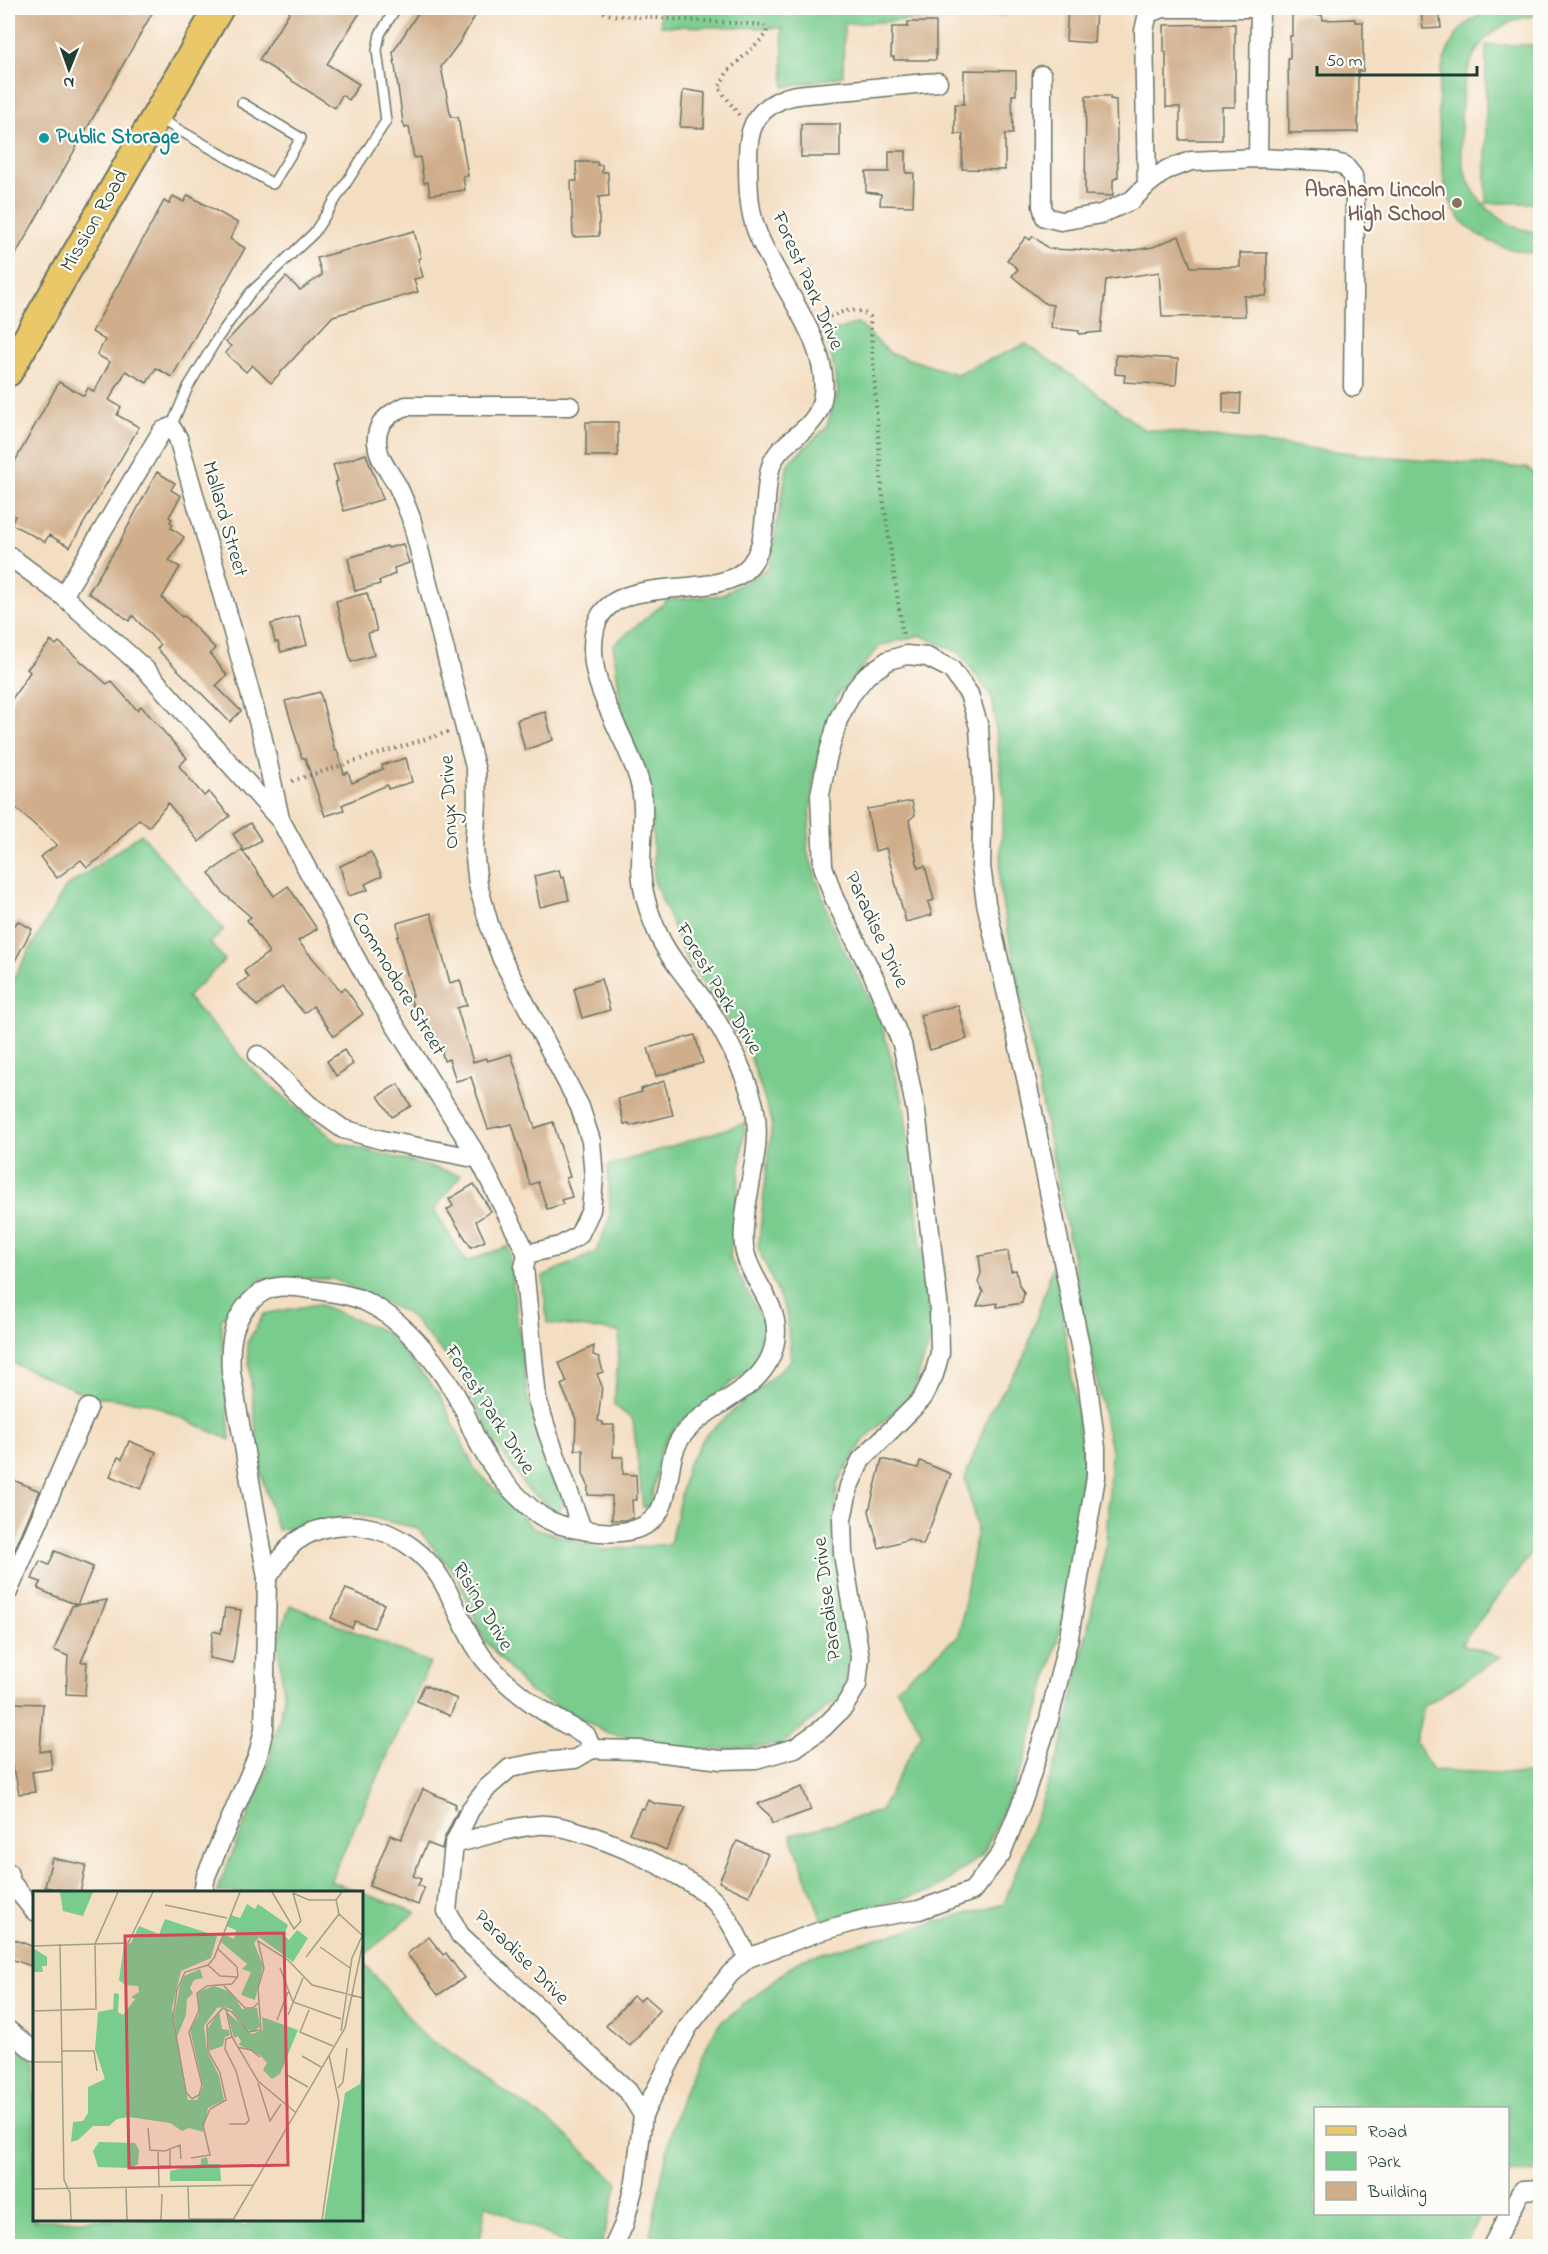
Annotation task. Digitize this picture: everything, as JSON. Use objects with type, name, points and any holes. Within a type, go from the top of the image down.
[{"type":"main road","name":"Mission Road","points":[[8,372],[219,8]]},
{"type":"street","points":[[1146,185],[1144,31],[1148,13],[1164,8],[1260,8],[1258,158]]},
{"type":"street","points":[[1042,75],[1042,206],[1045,217],[1060,221],[1101,214],[1132,200],[1146,185],[1166,170],[1191,161],[1258,158],[1326,161],[1344,165],[1353,176],[1355,196],[1353,387]]},
{"type":"street","points":[[759,113],[786,96],[938,82]]},
{"type":"street","name":"Forest Park Drive","points":[[203,1891],[206,1876],[258,1755],[264,1729],[267,1578],[231,1372],[229,1346],[237,1322],[249,1304],[263,1290],[284,1286],[345,1294],[365,1301],[414,1338],[441,1370],[479,1444],[496,1470],[521,1500],[546,1520],[610,1533],[631,1531],[648,1524],[662,1509],[673,1449],[687,1429],[760,1376],[773,1353],[776,1328],[771,1306],[744,1250],[745,1222],[758,1121],[752,1096],[733,1050],[708,1007],[662,942],[647,907],[640,873],[643,802],[639,779],[605,699],[595,666],[593,642],[596,621],[608,604],[630,594],[711,585],[738,576],[753,562],[762,538],[771,462],[787,443],[810,426],[822,406],[825,376],[807,326],[758,234],[750,208],[748,139],[759,113]]},
{"type":"street","name":"Onyx Drive","points":[[527,1254],[560,1246],[579,1234],[591,1210],[594,1178],[591,1141],[580,1107],[502,959],[489,924],[478,885],[475,858],[476,771],[466,727],[411,518],[398,487],[381,459],[377,443],[379,427],[389,413],[405,406],[570,406]]},
{"type":"street","points":[[63,596],[162,431],[171,427]]},
{"type":"street","name":"Mallard Street","points":[[171,427],[178,438],[262,735],[281,821]]},
{"type":"street","name":"Commodore Street","points":[[8,555],[63,596],[146,670],[281,821],[373,990],[479,1159],[527,1254],[524,1267],[537,1399],[582,1529]]},
{"type":"street","points":[[614,2247],[624,2224],[635,2182],[643,2115],[688,2027],[730,1974],[748,1958],[818,1932],[865,1919],[919,1910],[972,1891],[1001,1854],[1024,1797],[1049,1719],[1069,1637],[1096,1478],[1096,1448],[1088,1386],[1027,1082],[986,903],[981,866],[983,795],[979,727],[969,694],[951,669],[927,657],[906,655]]},
{"type":"street","name":"Paradise Drive","points":[[643,2115],[628,2091],[460,1935],[447,1911],[454,1844],[470,1810],[488,1787],[510,1768],[575,1759],[592,1749],[639,1750],[721,1760],[756,1758],[795,1748],[823,1728],[844,1707],[857,1685],[860,1657],[843,1554],[842,1519],[849,1486],[861,1460],[921,1399],[934,1375],[940,1353],[939,1310],[916,1111],[902,1044],[874,976],[834,898],[823,866],[820,795],[838,720],[850,696],[867,675],[889,660],[906,655]]},
{"type":"street","points":[[258,1055],[308,1104],[343,1129],[382,1140],[479,1159]]},
{"type":"street","points":[[8,1592],[88,1408]]},
{"type":"street","name":"Rising Drive","points":[[267,1578],[294,1543],[319,1529],[345,1523],[370,1527],[397,1538],[420,1554],[440,1578],[488,1664],[518,1695],[553,1718],[586,1735],[592,1749]]},
{"type":"street","points":[[454,1844],[504,1830],[541,1825],[594,1837],[633,1852],[677,1874],[714,1902],[732,1927],[748,1958]]},
{"type":"street","points":[[8,1872],[11,1882],[33,1910]]},
{"type":"street","points":[[8,2030],[33,2050]]},
{"type":"street","points":[[1492,2247],[1532,2189]]},
{"type":"lane","points":[[171,427],[188,387],[217,339],[250,293],[314,232],[387,121],[377,50],[380,34],[396,8]]},
{"type":"lane","points":[[155,117],[273,184],[301,138],[242,103]]},
{"type":"path","points":[[592,8],[611,15],[764,25],[767,30],[766,35],[728,71],[719,88],[741,118],[759,113]]},
{"type":"path","points":[[807,326],[850,311],[862,311],[870,317],[882,490],[906,655]]},
{"type":"path","points":[[273,786],[466,727]]},
{"type":"green space","points":[[659,8],[1007,8],[1004,15],[844,24],[843,76],[784,87],[782,28],[661,26]]},
{"type":"green space","points":[[1494,8],[1540,8],[1540,15],[1519,19],[1501,27],[1487,37],[1477,50],[1464,83],[1461,144],[1463,165],[1473,191],[1491,211],[1513,225],[1540,233],[1540,253],[1515,250],[1478,234],[1459,217],[1449,199],[1445,183],[1438,102],[1440,76],[1448,50],[1455,37],[1467,23]]},
{"type":"green space","points":[[1486,45],[1540,45],[1540,203],[1486,203]]},
{"type":"green space","points":[[858,323],[890,353],[956,374],[1026,344],[1086,385],[1143,429],[1367,455],[1527,468],[1537,476],[1540,492],[1540,1543],[1461,1644],[1501,1657],[1424,1706],[1415,1742],[1432,1770],[1540,1775],[1540,2171],[1512,2173],[1509,2175],[1509,2107],[1314,2107],[1314,2215],[1480,2215],[1465,2246],[682,2246],[650,2235],[671,2132],[682,2095],[718,2025],[801,1959],[1004,1904],[1061,1749],[1106,1546],[1111,1451],[999,887],[1004,799],[992,697],[960,653],[920,635],[880,646],[837,696],[814,773],[807,850],[833,928],[881,1022],[904,1105],[932,1335],[912,1394],[864,1440],[837,1483],[834,1553],[851,1644],[843,1694],[781,1745],[692,1751],[608,1733],[528,1691],[484,1639],[457,1576],[417,1528],[356,1514],[312,1526],[277,1530],[260,1469],[247,1343],[264,1314],[318,1304],[386,1332],[440,1395],[474,1468],[532,1527],[603,1550],[670,1544],[687,1466],[705,1436],[791,1360],[786,1312],[758,1248],[772,1122],[749,1053],[685,956],[654,881],[652,820],[647,772],[623,720],[613,645],[668,600],[722,595],[769,567],[788,463],[826,428],[838,392],[827,333]]},
{"type":"green space","points":[[141,834],[224,930],[210,943],[225,960],[187,997],[256,1073],[337,1142],[461,1175],[434,1210],[466,1262],[508,1246],[528,1399],[564,1502],[558,1513],[527,1489],[492,1437],[457,1368],[407,1313],[333,1279],[262,1279],[221,1320],[230,1440],[149,1403],[90,1396],[8,1361],[8,1035],[13,1027],[8,1017],[8,988],[65,888]]},
{"type":"green space","points":[[745,1123],[730,1258],[766,1328],[754,1365],[675,1427],[661,1448],[650,1507],[643,1507],[633,1420],[614,1405],[620,1332],[547,1323],[543,1276],[596,1252],[610,1217],[608,1166]]},
{"type":"green space","points":[[1054,1261],[1086,1471],[1071,1589],[1025,1761],[983,1854],[935,1890],[822,1920],[791,1835],[880,1811],[922,1732],[896,1688],[959,1635],[977,1528],[965,1478],[991,1409],[1024,1359]]},
{"type":"green space","points":[[290,1605],[430,1663],[330,1881],[357,1891],[218,1891],[266,1773],[284,1698],[278,1641]]},
{"type":"green space","points":[[363,1893],[416,1912],[363,1956]]},
{"type":"green space","points":[[363,1961],[423,2035],[558,2128],[618,2183],[601,2246],[570,2246],[486,2204],[479,2246],[8,2246],[8,2041],[33,2061],[33,2221],[237,2221],[245,2227],[250,2221],[363,2221]]},
{"type":"building","name":"Public Storage","points":[[8,8],[155,8],[8,268]]},
{"type":"building","points":[[292,8],[363,8],[327,64],[359,84],[349,100],[342,95],[335,108],[259,60]]},
{"type":"building","points":[[421,8],[480,8],[441,67],[451,117],[458,117],[468,176],[463,176],[465,190],[430,195],[428,182],[424,183],[420,157],[414,158],[409,127],[405,128],[403,122],[393,52]]},
{"type":"building","points":[[1068,8],[1096,8],[1094,43],[1066,41]]},
{"type":"building","points":[[1439,8],[1441,28],[1423,29],[1421,9]]},
{"type":"building","points":[[1292,15],[1322,15],[1323,20],[1355,19],[1355,22],[1363,22],[1363,71],[1358,71],[1358,132],[1289,133],[1288,58],[1290,58]]},
{"type":"building","points":[[908,22],[936,22],[936,60],[894,60],[894,57],[891,57],[892,27],[908,27]]},
{"type":"building","points":[[1235,24],[1235,107],[1222,107],[1222,140],[1180,140],[1180,107],[1166,107],[1164,25]]},
{"type":"building","points":[[964,70],[1016,71],[1016,95],[1012,95],[1013,134],[1005,134],[1005,170],[962,169],[963,134],[955,134],[955,104],[964,104]]},
{"type":"building","points":[[683,91],[705,93],[704,128],[680,127]]},
{"type":"building","points":[[1086,96],[1110,96],[1110,99],[1116,100],[1118,177],[1113,180],[1113,196],[1085,195]]},
{"type":"building","points":[[801,124],[840,124],[840,157],[801,157]]},
{"type":"building","points":[[889,151],[906,151],[906,173],[914,173],[913,206],[880,205],[881,194],[866,192],[866,172],[889,172]]},
{"type":"building","points":[[576,162],[597,162],[597,165],[602,165],[602,172],[608,172],[609,196],[599,197],[599,236],[573,237],[571,181],[577,181]]},
{"type":"building","points":[[188,195],[238,223],[230,239],[245,248],[172,377],[156,368],[147,383],[126,371],[109,400],[121,407],[117,415],[139,427],[70,547],[49,535],[45,542],[11,524],[15,516],[8,511],[8,474],[59,382],[84,396],[88,388],[94,392],[110,362],[97,355],[105,340],[92,332],[164,201],[169,204],[173,196],[184,202]]},
{"type":"building","points":[[414,231],[423,277],[414,279],[418,292],[333,316],[271,383],[252,365],[246,372],[225,353],[231,346],[226,342],[286,277],[300,290],[322,275],[317,258]]},
{"type":"building","points":[[1033,236],[1049,249],[1116,253],[1153,247],[1179,236],[1191,267],[1240,267],[1240,253],[1267,253],[1266,296],[1244,296],[1245,316],[1162,317],[1159,272],[1106,280],[1101,332],[1079,334],[1079,331],[1051,328],[1053,305],[1046,304],[1012,276],[1018,269],[1007,260],[1026,237],[1030,240]]},
{"type":"building","points":[[1116,355],[1178,359],[1176,385],[1124,382],[1125,375],[1115,374]]},
{"type":"building","points":[[1223,393],[1241,394],[1240,414],[1223,413]]},
{"type":"building","points":[[586,422],[618,422],[618,456],[586,456]]},
{"type":"building","points":[[366,454],[383,499],[344,511],[335,482],[338,481],[333,465]]},
{"type":"building","points":[[157,472],[175,483],[171,490],[181,496],[169,517],[173,524],[171,528],[184,537],[169,561],[180,567],[162,598],[182,617],[184,616],[215,648],[210,654],[227,675],[216,686],[241,711],[230,722],[157,649],[160,645],[133,616],[129,621],[88,593],[118,545]]},
{"type":"building","points":[[403,544],[409,563],[394,568],[395,574],[379,581],[380,584],[355,591],[348,558],[387,546],[388,548]]},
{"type":"building","points":[[367,593],[377,631],[368,633],[374,655],[351,662],[336,601]]},
{"type":"building","points":[[299,616],[307,645],[281,652],[278,642],[275,642],[271,624]]},
{"type":"building","points":[[51,641],[56,645],[59,642],[107,684],[111,681],[137,710],[141,706],[187,758],[179,766],[204,796],[209,792],[230,816],[199,842],[168,803],[149,827],[139,819],[102,857],[87,867],[81,860],[57,878],[40,857],[57,845],[8,801],[8,705],[30,672],[27,669]]},
{"type":"building","points":[[320,692],[335,751],[337,750],[344,774],[348,772],[352,783],[383,769],[382,765],[406,758],[412,782],[388,789],[387,785],[342,805],[344,810],[325,816],[305,758],[302,758],[285,701]]},
{"type":"building","points":[[545,712],[553,740],[525,750],[517,721]]},
{"type":"building","points":[[912,801],[915,815],[909,820],[918,868],[925,866],[934,900],[928,902],[932,915],[906,922],[886,848],[875,851],[867,809]]},
{"type":"building","points":[[250,823],[261,840],[244,851],[233,834]]},
{"type":"building","points":[[242,850],[274,896],[288,886],[317,929],[298,941],[341,991],[345,988],[363,1014],[334,1036],[313,1006],[304,1013],[282,987],[257,1006],[237,985],[249,977],[244,971],[269,952],[247,920],[251,917],[223,893],[209,873]]},
{"type":"building","points":[[371,852],[382,876],[365,884],[368,890],[348,896],[340,866]]},
{"type":"building","points":[[559,870],[561,878],[564,877],[569,900],[540,907],[534,876]]},
{"type":"building","points":[[431,913],[450,983],[460,980],[467,1005],[457,1008],[473,1062],[486,1058],[487,1061],[511,1054],[535,1128],[553,1122],[570,1177],[566,1178],[572,1197],[561,1200],[563,1204],[547,1209],[538,1182],[530,1185],[512,1124],[488,1129],[471,1077],[456,1081],[449,1059],[444,1061],[441,1048],[437,1049],[434,1040],[430,1041],[426,1026],[422,1027],[419,1016],[416,1016],[397,937],[399,936],[397,923]]},
{"type":"building","points":[[8,921],[15,925],[18,921],[32,929],[8,974]]},
{"type":"building","points":[[601,979],[610,1010],[582,1018],[574,989]]},
{"type":"building","points":[[958,1005],[967,1039],[930,1050],[920,1015]]},
{"type":"building","points":[[695,1035],[703,1063],[656,1076],[648,1048]]},
{"type":"building","points":[[344,1050],[353,1064],[336,1076],[327,1061]]},
{"type":"building","points":[[664,1081],[673,1115],[630,1126],[629,1123],[624,1124],[618,1099],[642,1092],[641,1089]]},
{"type":"building","points":[[398,1084],[411,1106],[392,1117],[378,1096]]},
{"type":"building","points":[[474,1184],[491,1211],[476,1221],[485,1241],[471,1247],[447,1210],[453,1206],[449,1199]]},
{"type":"building","points":[[1008,1251],[1011,1271],[1016,1270],[1019,1285],[1024,1293],[1022,1303],[997,1307],[997,1303],[977,1306],[983,1292],[978,1282],[981,1273],[979,1256]]},
{"type":"building","points":[[594,1346],[593,1355],[599,1357],[603,1372],[597,1374],[602,1386],[598,1421],[603,1422],[603,1425],[614,1425],[613,1457],[623,1457],[623,1474],[636,1475],[637,1500],[632,1500],[633,1518],[624,1520],[612,1520],[612,1496],[588,1495],[588,1485],[583,1474],[583,1450],[575,1450],[576,1419],[561,1385],[567,1382],[559,1363]]},
{"type":"building","points":[[129,1441],[156,1452],[141,1489],[110,1476],[118,1457],[122,1459]]},
{"type":"building","points":[[882,1459],[918,1468],[920,1461],[951,1474],[923,1545],[909,1539],[879,1548],[869,1511]]},
{"type":"building","points":[[13,1480],[40,1491],[8,1565],[8,1482],[11,1483]]},
{"type":"building","points":[[55,1551],[93,1567],[77,1605],[38,1589],[41,1582],[32,1579],[40,1561],[49,1565]]},
{"type":"building","points":[[346,1589],[384,1604],[374,1628],[355,1621],[352,1628],[331,1618]]},
{"type":"building","points":[[107,1600],[81,1662],[87,1662],[85,1695],[66,1694],[68,1656],[54,1650],[72,1606]]},
{"type":"building","points":[[225,1608],[241,1610],[233,1663],[209,1658],[213,1631],[221,1633]]},
{"type":"building","points":[[424,1685],[457,1699],[450,1716],[417,1701]]},
{"type":"building","points":[[12,1703],[43,1704],[40,1752],[50,1750],[52,1769],[32,1772],[35,1792],[19,1794],[15,1773],[13,1773],[10,1753]]},
{"type":"building","points":[[802,1787],[811,1810],[772,1824],[769,1815],[757,1804]]},
{"type":"building","points":[[423,1789],[456,1804],[454,1809],[458,1810],[444,1839],[442,1849],[427,1843],[413,1876],[421,1879],[418,1885],[424,1888],[418,1905],[369,1886],[390,1835],[401,1839]]},
{"type":"building","points":[[648,1800],[656,1804],[686,1807],[666,1850],[629,1833],[641,1808],[644,1809]]},
{"type":"building","points":[[737,1841],[768,1854],[749,1896],[719,1882]]},
{"type":"building","points":[[52,1858],[86,1865],[80,1891],[45,1887]]},
{"type":"building","points":[[429,1937],[443,1955],[446,1953],[464,1978],[438,1995],[407,1954]]},
{"type":"building","points":[[13,1939],[33,1947],[33,1967],[8,1958]]},
{"type":"building","points":[[633,1996],[640,2001],[645,1996],[660,2009],[630,2046],[606,2026]]},
{"type":"place","name":"Public Storage","points":[[44,138]]},
{"type":"place","name":"Abraham Lincoln High School","points":[[1457,203]]}]
